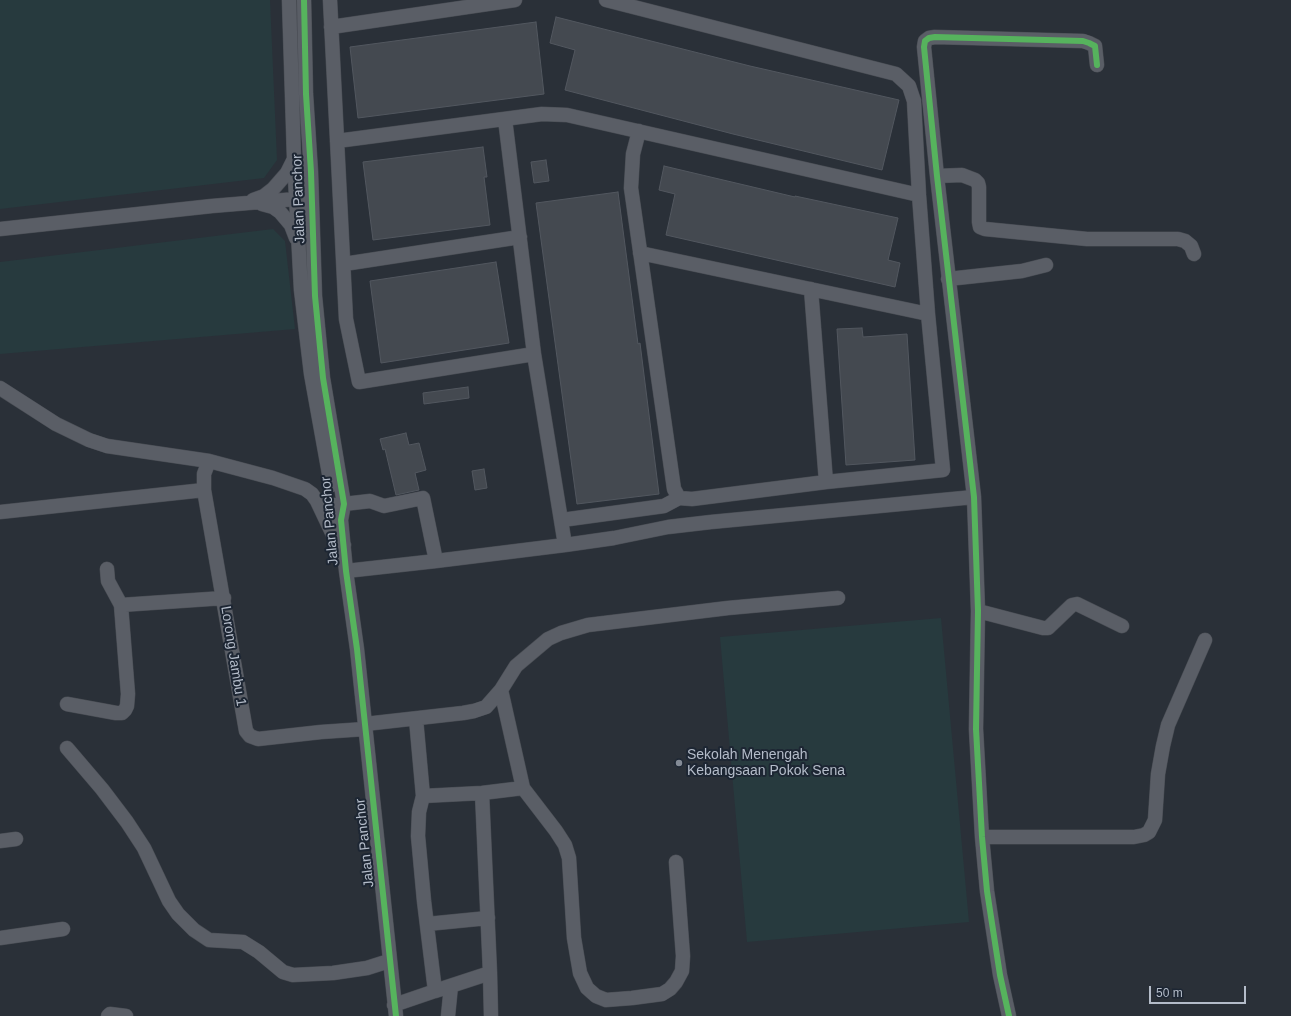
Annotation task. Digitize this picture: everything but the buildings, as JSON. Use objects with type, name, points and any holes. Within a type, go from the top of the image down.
[{"type":"street","name":"Jalan Panchor","points":[[289,0],[294,159],[301,290],[311,374],[339,505]]},
{"type":"street","name":"Jalan Panchor","points":[[304,0],[306,94],[311,172],[315,296],[323,378],[365,726],[395,1010]]},
{"type":"street","points":[[330,0],[346,318],[359,382],[534,354]]},
{"type":"street","points":[[331,27],[515,0]]},
{"type":"street","points":[[562,520],[664,506],[679,498],[692,499],[826,482],[943,470],[928,314],[914,101],[908,86],[896,74],[606,0]]},
{"type":"street","points":[[1009,1016],[1000,975],[987,891],[982,837],[976,729],[978,611],[974,497],[948,279],[924,47],[925,42],[929,38],[1083,41],[1095,46],[1097,65]]},
{"type":"street","points":[[337,141],[505,118],[542,114],[567,115],[919,195]]},
{"type":"street","points":[[505,118],[534,354],[565,545]]},
{"type":"street","points":[[638,131],[632,154],[631,188],[674,489],[679,498]]},
{"type":"street","points":[[243,204],[264,196],[273,189],[287,172],[294,159]]},
{"type":"street","points":[[296,199],[311,172]]},
{"type":"street","points":[[937,176],[962,175],[975,180],[978,183],[979,222],[980,226],[985,229],[1087,239],[1178,239],[1185,241],[1191,246],[1194,254]]},
{"type":"street","points":[[0,230],[212,206],[296,199],[306,208],[312,221]]},
{"type":"street","points":[[258,202],[273,207],[280,212],[290,225],[299,246]]},
{"type":"street","points":[[344,264],[520,237]]},
{"type":"street","points":[[640,253],[928,314]]},
{"type":"street","points":[[948,279],[1015,271],[1046,265]]},
{"type":"street","points":[[811,289],[826,482]]},
{"type":"street","points":[[0,388],[56,424],[90,440],[107,446],[209,461],[273,478],[305,489],[312,494],[317,501],[335,539],[344,545]]},
{"type":"street","name":"Lorong Jambu 1","points":[[209,461],[204,474],[204,490],[224,598],[243,720],[246,731],[250,736],[258,739],[474,711],[486,707],[501,690],[516,666],[545,642],[561,632],[588,625],[721,609],[838,598]]},
{"type":"street","points":[[0,512],[204,490]]},
{"type":"street","points":[[346,571],[565,545],[614,538],[668,527],[974,497]]},
{"type":"street","points":[[339,505],[370,501],[384,506],[423,498],[436,561]]},
{"type":"street","points":[[67,704],[116,713],[122,713],[125,710],[128,694],[121,605],[108,581],[107,569]]},
{"type":"street","points":[[121,605],[224,598]]},
{"type":"street","points":[[978,611],[1048,628],[1072,605],[1077,604],[1084,606],[1122,626]]},
{"type":"street","points":[[982,837],[1134,837],[1144,835],[1149,832],[1155,820],[1158,774],[1162,746],[1168,725],[1205,640]]},
{"type":"street","points":[[501,690],[523,788],[565,845],[571,872],[574,938],[580,973],[587,988],[596,996],[606,1000],[662,994],[670,989],[682,972],[683,956],[676,862]]},
{"type":"street","points":[[416,718],[422,796],[419,812],[418,836],[435,991]]},
{"type":"street","points":[[67,748],[102,789],[127,822],[144,848],[168,901],[178,914],[209,940],[243,942],[259,952],[283,972],[293,975],[333,973],[367,968],[389,961]]},
{"type":"street","points":[[422,796],[482,793],[523,788]]},
{"type":"street","points":[[482,793],[491,1016]]},
{"type":"street","points":[[0,841],[16,839]]},
{"type":"street","points":[[427,924],[488,918]]},
{"type":"street","points":[[0,938],[63,929]]},
{"type":"street","points":[[395,1010],[435,991],[490,973]]},
{"type":"street","points":[[448,1016],[451,986]]},
{"type":"street","points":[[108,1016],[110,1014],[126,1016]]},
{"type":"green space","points":[[0,0],[270,0],[277,160],[264,178],[0,209]]},
{"type":"green space","points":[[273,229],[285,241],[295,329],[0,354],[0,262]]},
{"type":"green space","points":[[941,618],[969,922],[747,942],[720,637]]},
{"type":"cycle path","points":[[304,0],[306,94],[311,172],[315,296],[323,378],[344,504],[341,520],[346,571],[357,649],[396,1016]]},
{"type":"cycle path","points":[[1009,1016],[1000,975],[987,891],[982,837],[976,729],[978,611],[974,497],[937,176],[924,47],[925,41],[929,38],[935,37],[1083,41],[1095,46],[1097,65]]},
{"type":"place","name":"Sekolah Menengah Kebangsaan Pokok Sena","points":[[679,763]]}]
